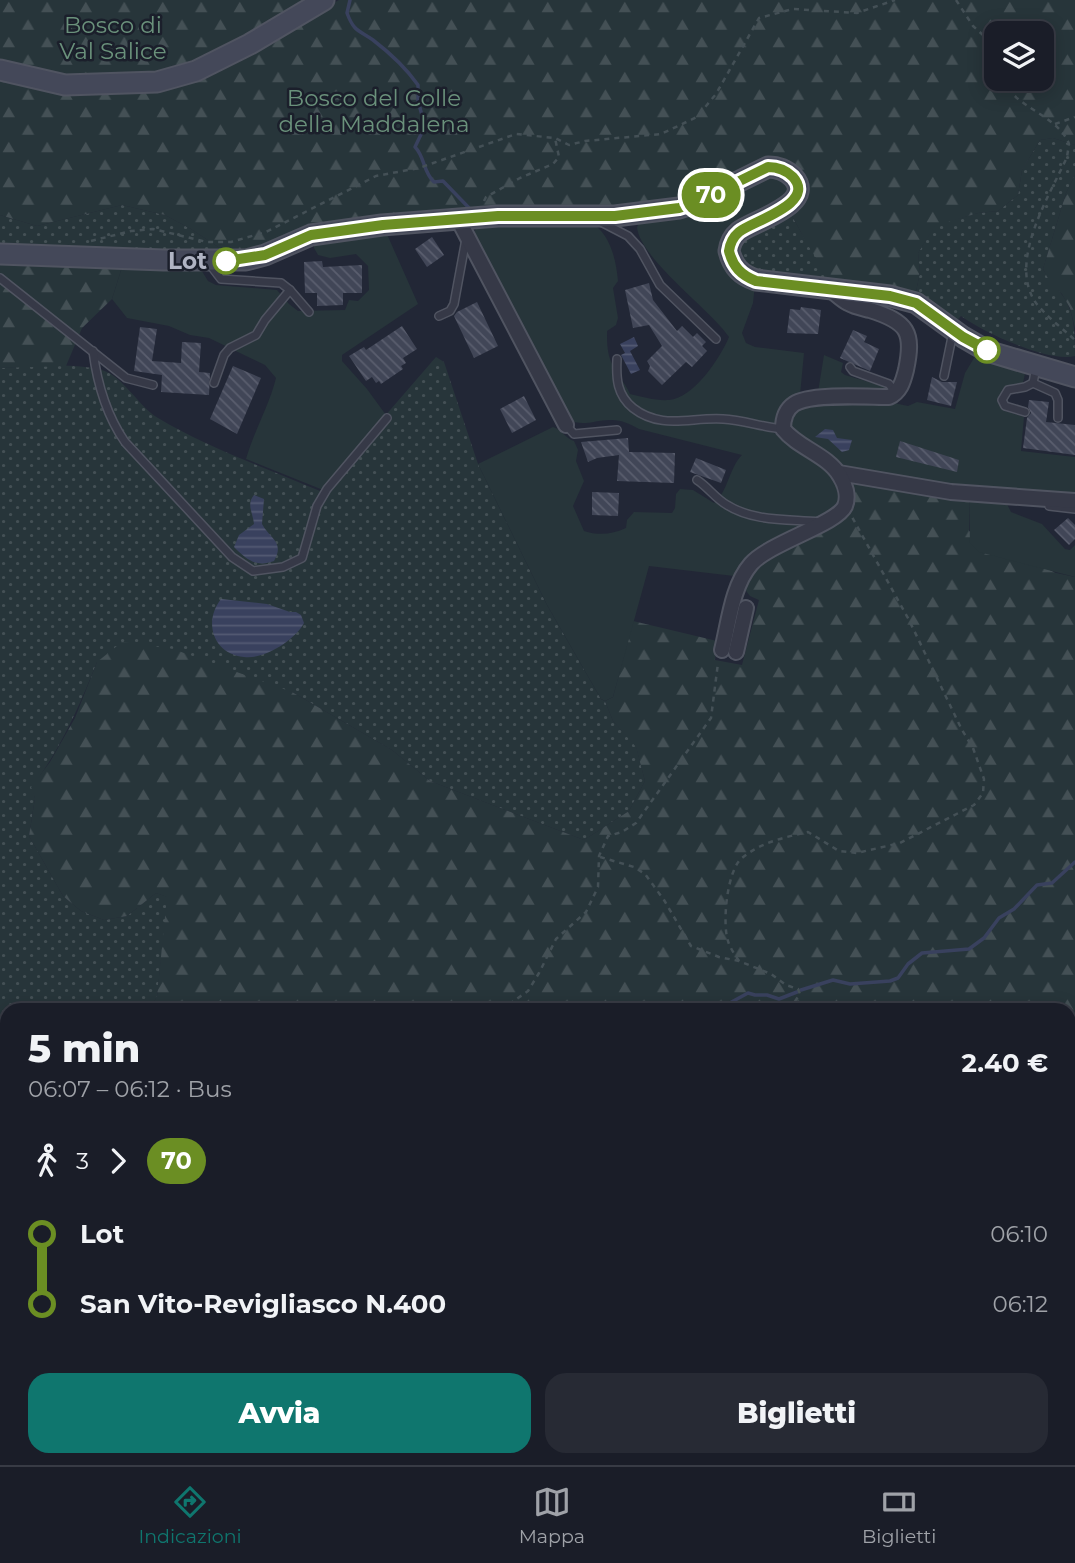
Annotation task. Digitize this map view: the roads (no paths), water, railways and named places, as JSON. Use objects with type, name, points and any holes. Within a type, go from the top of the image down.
[{"type":"street","points":[[0,70],[65,85],[157,82],[196,71],[250,44],[324,0]]},
{"type":"street","points":[[0,254],[207,261],[256,257],[311,235],[335,231],[467,224],[534,215],[591,217],[679,208],[695,203],[768,167],[775,167],[794,178],[797,196],[788,206],[741,230],[730,244],[731,260],[740,273],[756,281],[890,296],[916,303],[953,331],[1034,375],[1075,376]]},
{"type":"street","points":[[467,224],[566,425]]},
{"type":"street","points":[[831,290],[848,303],[888,317],[902,325],[907,332],[911,348],[904,378],[896,393],[889,397],[815,398],[792,405],[786,413],[783,429],[790,438],[839,472],[951,492],[1075,501]]},
{"type":"street","points":[[746,608],[729,651],[739,583],[760,555],[841,513],[847,496],[839,472]]},
{"type":"lane","points":[[591,217],[628,236],[640,249],[660,285],[716,339]]},
{"type":"lane","points":[[439,316],[450,311],[454,304],[467,224]]},
{"type":"lane","points":[[207,261],[221,279],[281,283],[309,312]]},
{"type":"lane","points":[[0,278],[126,378],[153,385]]},
{"type":"lane","points":[[214,383],[230,348],[256,335],[290,290]]},
{"type":"lane","points":[[944,376],[953,331]]},
{"type":"lane","points":[[93,351],[95,368],[114,427],[232,556],[253,571],[283,567],[302,558],[317,506],[327,489],[387,418]]},
{"type":"lane","points":[[617,359],[617,377],[624,401],[650,419],[724,419],[783,429]]},
{"type":"lane","points":[[850,367],[853,371],[889,384],[896,393]]},
{"type":"lane","points":[[1025,412],[1005,406],[1002,400],[1008,390],[1025,387],[1034,375],[1055,393],[1058,400],[1058,418]]},
{"type":"lane","points":[[566,425],[574,433],[617,430]]},
{"type":"lane","points":[[697,481],[706,486],[719,501],[744,513],[765,518],[824,522]]},
{"type":"lane","points":[[1025,499],[1033,503],[1075,509]]},
{"type":"water","points":[[634,337],[638,346],[630,351],[640,370],[631,374],[621,355],[625,353],[620,344]]},
{"type":"water","points":[[825,429],[833,430],[837,438],[852,440],[849,450],[842,452],[828,439],[815,437]]},
{"type":"water","points":[[254,495],[264,499],[262,524],[278,549],[274,561],[268,563],[252,561],[234,547],[239,535],[254,524],[250,505]]},
{"type":"water","points":[[221,599],[267,604],[296,612],[301,615],[304,623],[294,636],[278,648],[252,657],[233,655],[218,643],[212,627],[213,617]]},
{"type":"waterway","points":[[350,0],[347,13],[355,27],[392,55],[418,85],[418,101],[425,126],[415,147],[428,174],[434,182],[443,181],[472,211]]},
{"type":"waterway","points":[[801,990],[833,980],[850,984],[890,981],[898,978],[908,964],[922,953],[969,949],[984,938],[999,918],[1014,909],[1037,885],[1052,883],[1075,862]]},
{"type":"waterway","points":[[730,1003],[748,993],[779,999],[797,992]]},
{"type":"place","name":"Lot","points":[[226,261]]},
{"type":"park label","name":"Bosco di Val Salice","points":[[113,38]]},
{"type":"park label","name":"Bosco del Colle della Maddalena","points":[[374,111]]}]
